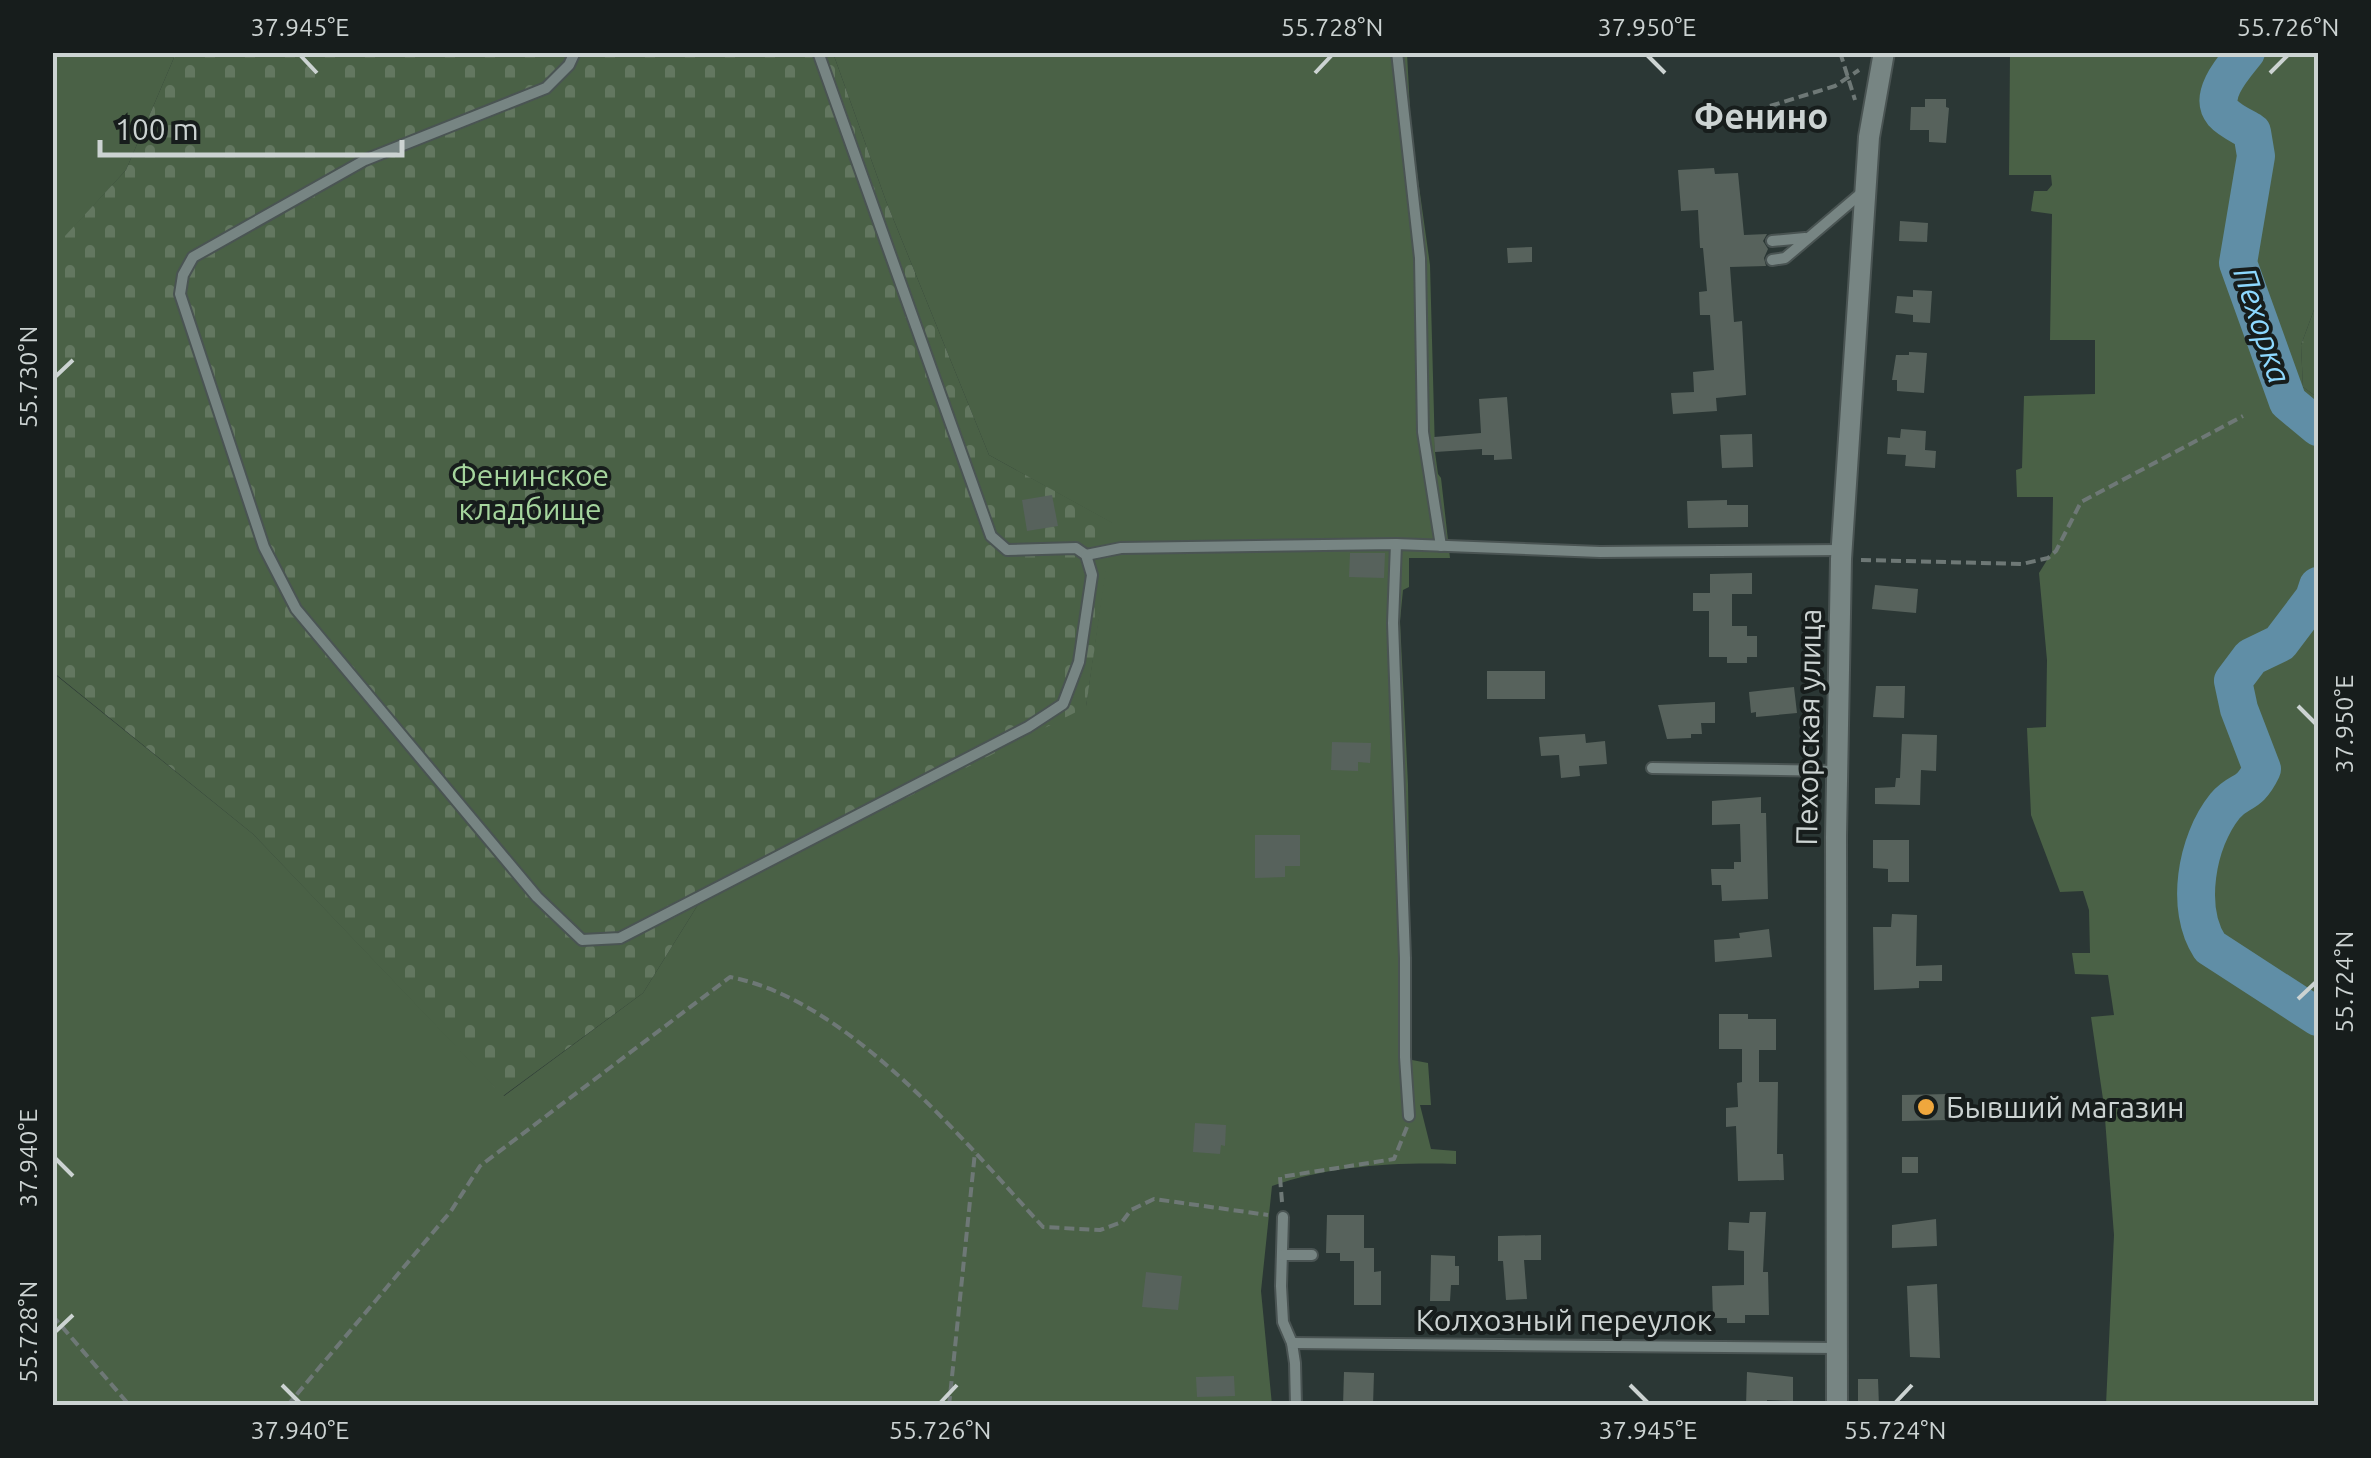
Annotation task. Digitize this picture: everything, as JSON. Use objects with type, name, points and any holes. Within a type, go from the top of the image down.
[{"type":"street","name":"Пехорская улица","points":[[1837,1406],[1841,554],[1865,190],[1878,57]]},
{"type":"lane","points":[[576,52],[570,65],[546,88],[364,160],[193,257],[183,275],[180,294],[264,547],[296,609],[537,897],[582,940],[620,938],[1028,727],[1063,704],[1079,662],[1092,576],[1086,556],[1076,548],[1007,550],[991,536],[818,52]]},
{"type":"lane","points":[[1397,52],[1420,258],[1424,432],[1441,546]]},
{"type":"lane","points":[[1772,260],[1785,258],[1865,190]]},
{"type":"lane","points":[[1772,241],[1806,238]]},
{"type":"lane","points":[[1086,556],[1121,548],[1396,544],[1600,552],[1841,554]]},
{"type":"lane","points":[[1396,544],[1394,623],[1409,1116]]},
{"type":"lane","points":[[1652,768],[1837,771]]},
{"type":"lane","points":[[1283,1217],[1283,1322],[1292,1343],[1296,1406]]},
{"type":"lane","points":[[1282,1255],[1312,1255]]},
{"type":"lane","name":"Колхозный переулок","points":[[1292,1343],[1836,1348]]},
{"type":"path","points":[[1840,52],[1869,137]]},
{"type":"path","points":[[1770,106],[1815,93],[1848,78],[1878,57]]},
{"type":"path","points":[[1841,554],[2022,564],[2048,558],[2063,540],[2081,502],[2243,416]]},
{"type":"path","points":[[288,1406],[452,1211],[480,1166],[730,976],[758,982],[852,1036],[975,1152],[1044,1227],[1100,1230],[1122,1222],[1132,1210],[1154,1198],[1283,1217],[1280,1177],[1394,1159],[1403,1144],[1409,1116]]},
{"type":"path","points":[[949,1406],[975,1152]]},
{"type":"path","points":[[52,1315],[130,1406]]},
{"type":"green space","points":[[53,53],[176,53],[126,170],[53,250]]},
{"type":"green space","name":"Фенинское кладбище","points":[[176,53],[833,53],[886,201],[989,455],[1113,523],[1086,707],[699,903],[643,993],[503,1096],[253,834],[53,672],[52,250],[126,170]]},
{"type":"green space","points":[[833,53],[1407,53],[1411,129],[1430,265],[1435,452],[1450,558],[1409,558],[1409,587],[1403,590],[1400,621],[1408,784],[1412,1060],[1428,1063],[1431,1105],[1420,1105],[1431,1149],[1456,1151],[1456,1164],[1363,1167],[1272,1186],[1261,1291],[1272,1405],[53,1405],[52,672],[253,834],[504,1096],[643,993],[699,903],[1086,706],[1112,523],[989,455],[886,201]]},
{"type":"green space","points":[[2010,53],[2318,53],[2318,299],[2301,345],[2303,387],[2318,398],[2318,1405],[2106,1405],[2114,1235],[2104,1106],[2091,1017],[2114,1015],[2108,975],[2075,974],[2072,953],[2090,953],[2089,910],[2083,891],[2060,892],[2031,815],[2027,728],[2046,727],[2047,660],[2039,573],[2052,552],[2053,497],[2017,497],[2016,470],[2022,468],[2024,396],[2095,394],[2095,340],[2050,340],[2052,214],[2031,211],[2034,191],[2047,191],[2052,185],[2051,175],[2009,175]]},
{"type":"green space","points":[[2318,299],[2318,398],[2303,387],[2301,345]]},
{"type":"building","points":[[1925,99],[1946,99],[1946,143],[1929,142],[1929,130],[1910,130],[1911,107],[1925,107]]},
{"type":"building","points":[[1714,168],[1715,174],[1738,173],[1744,235],[1767,234],[1763,241],[1768,249],[1766,266],[1730,267],[1734,322],[1742,321],[1746,395],[1716,398],[1717,411],[1673,414],[1671,393],[1694,392],[1693,372],[1714,370],[1710,315],[1700,315],[1699,292],[1707,291],[1698,210],[1681,211],[1678,170]]},
{"type":"building","points":[[1900,221],[1928,223],[1927,242],[1899,241]]},
{"type":"building","points":[[1532,247],[1532,262],[1508,263],[1507,248]]},
{"type":"building","points":[[1913,290],[1932,291],[1930,323],[1913,322],[1913,315],[1895,313],[1897,296],[1913,297]]},
{"type":"building","points":[[1927,353],[1924,393],[1897,391],[1897,380],[1892,380],[1896,355]]},
{"type":"building","points":[[1507,397],[1512,459],[1494,460],[1494,455],[1482,455],[1482,449],[1435,452],[1434,437],[1481,433],[1479,399]]},
{"type":"building","points":[[1901,429],[1926,431],[1925,450],[1936,451],[1935,468],[1905,466],[1906,455],[1887,454],[1888,437],[1900,438]]},
{"type":"building","points":[[1752,434],[1753,467],[1722,468],[1720,435]]},
{"type":"building","points":[[1052,495],[1058,526],[1027,531],[1022,500]]},
{"type":"building","points":[[1727,500],[1727,505],[1748,505],[1748,527],[1688,528],[1687,501]]},
{"type":"building","points":[[1350,553],[1385,553],[1384,578],[1349,577]]},
{"type":"building","points":[[1752,573],[1752,594],[1732,594],[1732,626],[1747,626],[1747,636],[1757,636],[1757,657],[1747,657],[1747,663],[1727,663],[1727,657],[1709,657],[1709,611],[1693,611],[1693,593],[1710,593],[1710,574]]},
{"type":"building","points":[[1875,585],[1918,589],[1916,613],[1872,609]]},
{"type":"building","points":[[1487,671],[1545,671],[1545,699],[1487,699]]},
{"type":"building","points":[[1876,686],[1905,686],[1904,718],[1873,717]]},
{"type":"building","points":[[1794,687],[1797,713],[1756,717],[1756,712],[1751,713],[1749,692]]},
{"type":"building","points":[[1715,702],[1715,723],[1701,723],[1702,734],[1667,739],[1658,705]]},
{"type":"building","points":[[1585,734],[1586,743],[1605,741],[1607,764],[1579,766],[1580,776],[1561,778],[1559,755],[1541,756],[1539,737]]},
{"type":"building","points":[[1902,734],[1937,735],[1936,771],[1921,770],[1920,805],[1875,804],[1875,788],[1895,787],[1896,778],[1900,778]]},
{"type":"building","points":[[1332,742],[1371,743],[1370,763],[1358,762],[1358,771],[1331,770]]},
{"type":"building","points":[[1761,797],[1761,813],[1766,813],[1768,899],[1722,901],[1721,885],[1712,885],[1711,869],[1734,869],[1734,862],[1741,862],[1740,824],[1712,825],[1712,801]]},
{"type":"building","points":[[1255,835],[1300,835],[1300,866],[1285,866],[1285,877],[1255,878]]},
{"type":"building","points":[[1873,840],[1909,840],[1909,882],[1888,882],[1888,869],[1873,868]]},
{"type":"building","points":[[1892,914],[1917,915],[1916,966],[1942,965],[1942,981],[1919,981],[1919,988],[1874,990],[1873,927],[1891,927]]},
{"type":"building","points":[[1769,929],[1772,957],[1715,962],[1714,940],[1740,938],[1739,933]]},
{"type":"building","points":[[1719,1014],[1776,1019],[1776,1050],[1759,1050],[1759,1082],[1778,1082],[1777,1154],[1783,1154],[1784,1180],[1738,1181],[1736,1126],[1726,1127],[1726,1108],[1738,1107],[1742,1049],[1719,1049]]},
{"type":"building","name":"Бывший магазин","points":[[1949,1094],[1949,1120],[1902,1121],[1902,1095]]},
{"type":"building","points":[[1195,1123],[1226,1125],[1225,1146],[1221,1145],[1220,1154],[1193,1152]]},
{"type":"building","points":[[1902,1157],[1918,1157],[1918,1173],[1902,1173]]},
{"type":"building","points":[[1750,1212],[1766,1212],[1763,1272],[1768,1272],[1769,1315],[1745,1315],[1745,1323],[1727,1323],[1727,1318],[1713,1318],[1712,1286],[1744,1285],[1744,1251],[1728,1250],[1729,1222],[1749,1223]]},
{"type":"building","points":[[1327,1215],[1364,1215],[1364,1248],[1374,1248],[1374,1272],[1381,1271],[1381,1305],[1354,1305],[1354,1261],[1340,1261],[1340,1253],[1326,1253]]},
{"type":"building","points":[[1936,1219],[1937,1246],[1892,1248],[1892,1225]]},
{"type":"building","points":[[1541,1235],[1541,1260],[1524,1260],[1527,1299],[1506,1300],[1503,1261],[1498,1261],[1498,1236]]},
{"type":"building","points":[[1431,1255],[1455,1256],[1459,1285],[1451,1285],[1450,1301],[1430,1301]]},
{"type":"building","points":[[1146,1272],[1182,1276],[1178,1310],[1142,1307]]},
{"type":"building","points":[[1937,1284],[1940,1358],[1910,1357],[1907,1286]]},
{"type":"building","points":[[1344,1372],[1374,1373],[1373,1406],[1343,1406]]},
{"type":"building","points":[[1747,1372],[1793,1377],[1793,1401],[1767,1400],[1767,1406],[1746,1406]]},
{"type":"building","points":[[1234,1376],[1235,1396],[1197,1397],[1196,1377]]},
{"type":"building","points":[[1858,1379],[1878,1379],[1879,1406],[1858,1406]]},
{"type":"waterway","name":"Пехорка","points":[[2246,52],[2225,81],[2219,98],[2223,113],[2252,132],[2256,156],[2238,263],[2288,402],[2318,427]]},
{"type":"waterway","name":"Пехорка","points":[[2318,586],[2314,598],[2280,643],[2251,657],[2233,681],[2239,709],[2262,769],[2248,789],[2230,800],[2215,821],[2201,856],[2196,895],[2202,932],[2210,947],[2318,1017]]},
{"type":"place","name":"Бывший магазин","points":[[1926,1107]]},
{"type":"district","name":"Фенино","points":[[1761,116]]}]
